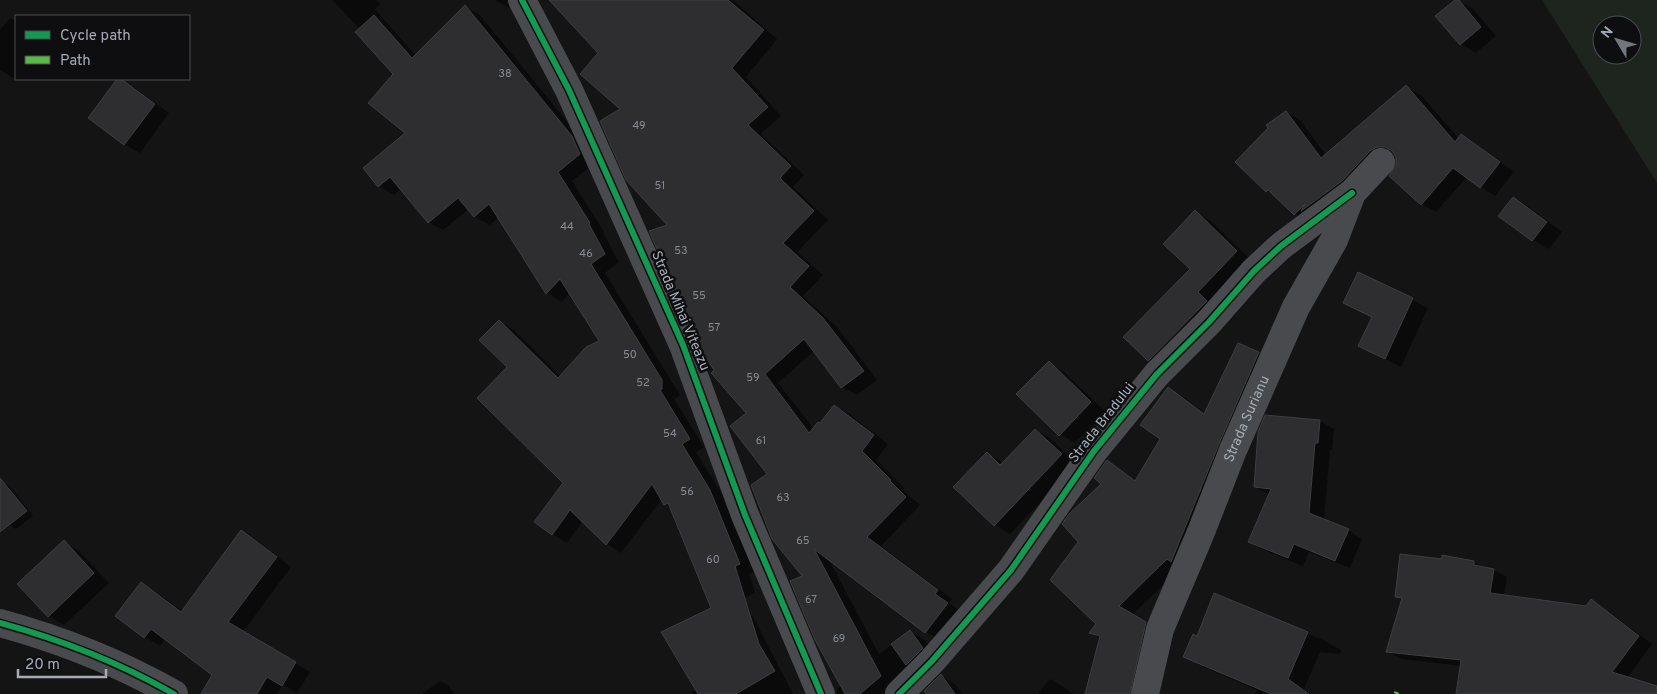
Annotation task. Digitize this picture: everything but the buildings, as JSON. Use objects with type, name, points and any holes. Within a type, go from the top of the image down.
[{"type":"street","name":"Strada Mihai Viteazu","points":[[522,0],[569,90],[683,346],[745,515],[821,694]]},
{"type":"street","name":"Strada Surianu","points":[[1145,694],[1160,629],[1201,532],[1232,450],[1296,307],[1334,240],[1352,192],[1381,162]]},
{"type":"street","name":"Strada Bradului","points":[[899,694],[932,661],[1011,570],[1094,451],[1158,374],[1274,252],[1352,192]]},
{"type":"street","points":[[0,623],[46,636],[101,657],[174,694]]},
{"type":"shaded area","points":[[1542,0],[1657,0],[1657,183]]},
{"type":"cycle path","points":[[522,0],[569,90],[683,345],[745,515],[821,694]]},
{"type":"cycle path","points":[[899,694],[932,661],[1011,570],[1094,451],[1157,374],[1209,322],[1254,271],[1281,246],[1352,193]]},
{"type":"cycle path","points":[[0,623],[89,653],[153,682],[174,694]]}]
